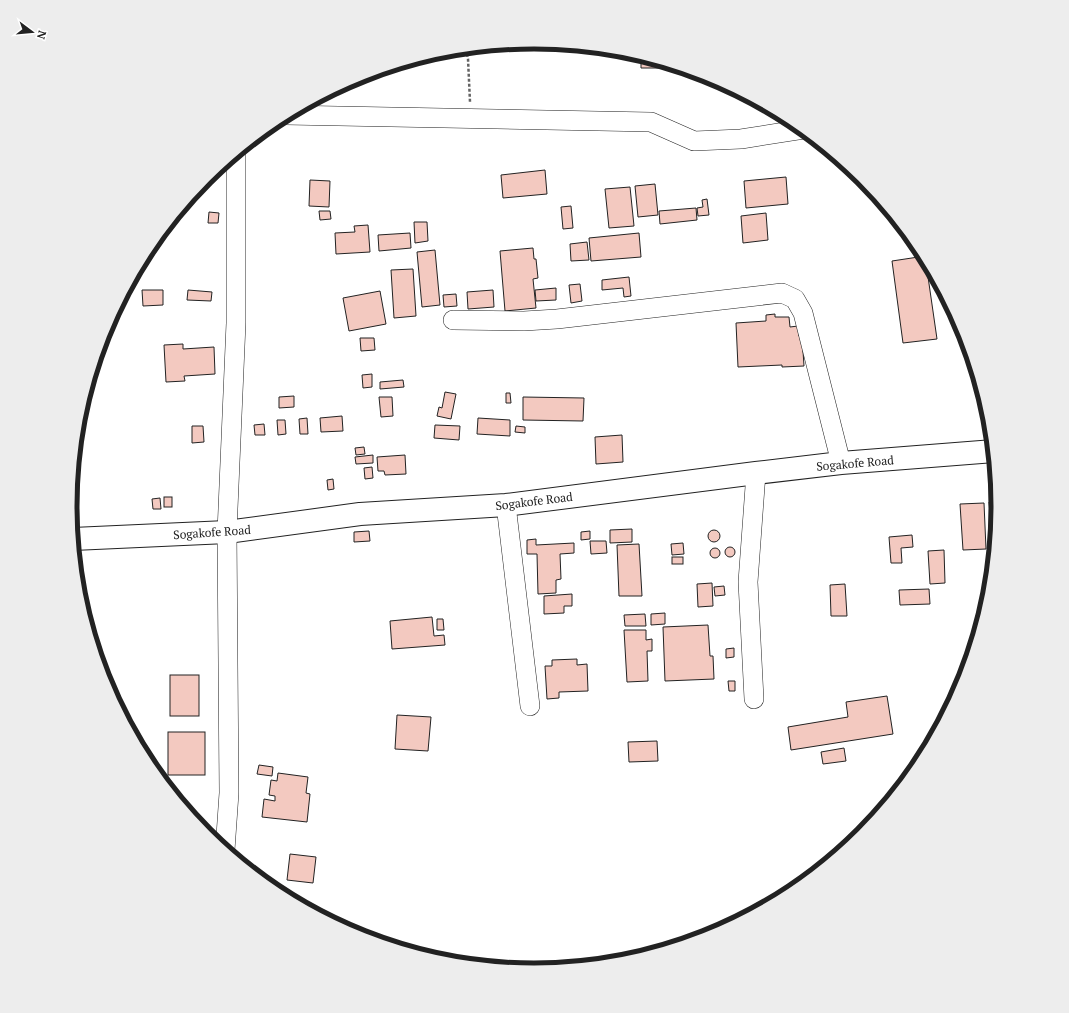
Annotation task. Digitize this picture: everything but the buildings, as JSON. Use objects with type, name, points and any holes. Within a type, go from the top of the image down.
[{"type":"main road","name":"Sogakofe Road","points":[[78,539],[228,532],[360,514],[506,505],[841,463],[988,451]]},
{"type":"street","points":[[298,115],[651,122],[694,141],[741,139],[793,129]]},
{"type":"street","points":[[225,842],[229,793],[228,532],[236,323],[236,161]]},
{"type":"street","points":[[453,320],[524,321],[557,319],[782,293],[795,299],[803,313],[841,463]]},
{"type":"street","points":[[754,699],[748,582],[756,473]]},
{"type":"street","points":[[506,505],[530,706]]},
{"type":"path","points":[[467,54],[470,118]]}]
